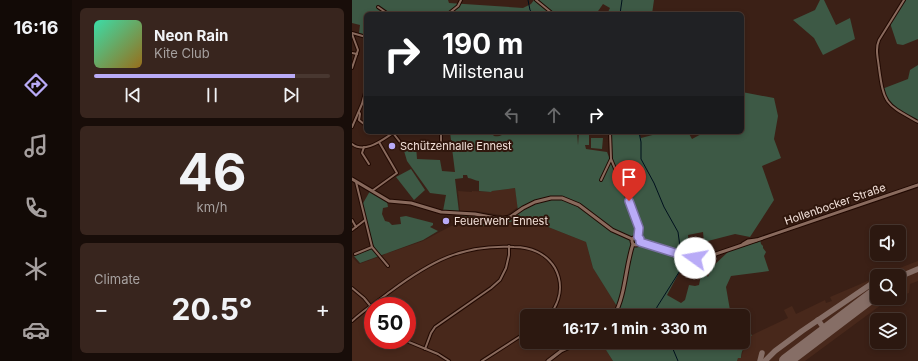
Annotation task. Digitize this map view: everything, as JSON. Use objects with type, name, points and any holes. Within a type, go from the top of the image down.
[{"type":"main road","points":[[354,180],[389,200],[412,203],[435,211],[480,215],[501,219],[510,217],[535,202],[551,198],[562,198],[579,205],[612,230],[632,239],[634,244],[629,258],[621,301],[617,309]]},
{"type":"main road","name":"Hollenbocker Straße","points":[[640,242],[693,258],[707,257],[918,185]]},
{"type":"main road","points":[[632,239],[634,237],[638,237],[640,239],[640,242],[637,245],[634,244]]},
{"type":"main road","points":[[548,361],[565,349]]},
{"type":"street","points":[[450,12],[458,6],[461,0]]},
{"type":"street","points":[[536,0],[551,12]]},
{"type":"street","points":[[904,0],[879,40],[877,54],[882,90],[886,100],[895,109],[918,122]]},
{"type":"street","points":[[378,7],[385,12]]},
{"type":"street","points":[[352,34],[364,37]]},
{"type":"street","points":[[352,34],[356,44],[357,54],[352,68]]},
{"type":"street","points":[[352,53],[357,54]]},
{"type":"street","points":[[352,127],[359,112],[364,95]]},
{"type":"street","points":[[359,112],[359,120],[364,124]]},
{"type":"street","points":[[352,144],[357,147],[364,147],[379,142],[391,134]]},
{"type":"street","points":[[395,134],[400,142],[403,143],[452,147]]},
{"type":"street","points":[[441,134],[441,146]]},
{"type":"street","points":[[610,134],[611,159],[638,224],[640,232],[638,237]]},
{"type":"street","points":[[372,191],[397,173],[379,142]]},
{"type":"street","points":[[364,147],[362,153],[369,164]]},
{"type":"street","points":[[601,180],[611,159]]},
{"type":"street","points":[[354,180],[372,247],[388,266]]},
{"type":"street","points":[[352,220],[356,227]]},
{"type":"street","points":[[352,230],[365,220]]},
{"type":"street","points":[[382,297],[413,275],[447,257],[480,248],[509,246],[539,252],[553,265],[558,277],[560,290],[554,309]]},
{"type":"street","points":[[425,349],[431,333],[436,328],[500,280],[506,268],[509,255],[509,246]]},
{"type":"street","points":[[355,254],[372,247]]},
{"type":"street","points":[[352,288],[364,298]]},
{"type":"street","points":[[352,321],[364,311]]},
{"type":"street","points":[[482,361],[520,337]]},
{"type":"street","points":[[416,345],[438,354],[449,361]]},
{"type":"shaded area","points":[[515,188],[518,207],[507,215],[476,211],[460,211],[458,191],[491,192]]},
{"type":"shaded area","points":[[510,222],[538,223],[586,242],[593,268],[619,309],[520,309],[520,349],[606,349],[613,361],[352,361],[352,257],[359,264],[386,253],[423,241],[451,226],[484,226]]},
{"type":"shaded area","points":[[918,261],[918,281],[910,284],[909,293],[906,294],[906,269],[897,269]]},
{"type":"shaded area","points":[[870,280],[870,305],[881,305],[805,361],[737,361],[738,358],[741,358],[744,349],[750,349],[750,336],[788,318],[784,310],[792,306],[796,314],[825,300],[826,303],[832,301],[830,297]]},
{"type":"green space","points":[[352,0],[448,0],[449,3],[523,8],[531,4],[534,0],[654,0],[652,12],[608,12],[610,8],[603,4],[597,12],[364,12],[364,34],[359,33],[360,25],[352,23]]},
{"type":"green space","points":[[820,0],[824,0],[836,25],[850,18],[855,39],[823,55],[814,38],[793,20],[815,10]]},
{"type":"green space","points":[[904,0],[918,0],[918,39],[903,45],[897,44],[890,23]]},
{"type":"green space","points":[[918,65],[918,123],[892,107],[882,89],[908,79],[910,70]]},
{"type":"green space","points":[[744,92],[774,98],[778,116],[774,139],[781,158],[762,166],[774,200],[750,237],[735,234],[704,242],[703,232],[688,235],[691,258],[683,256],[681,269],[667,295],[681,303],[685,300],[689,285],[699,285],[702,270],[708,277],[712,267],[728,252],[728,250],[760,239],[766,252],[764,256],[769,271],[731,276],[726,287],[730,309],[619,309],[593,268],[586,242],[538,223],[510,222],[484,226],[463,225],[461,214],[505,220],[512,218],[518,211],[515,188],[491,192],[479,191],[479,181],[468,178],[467,175],[463,175],[463,178],[455,179],[459,212],[443,211],[446,195],[430,193],[407,161],[402,144],[416,146],[417,159],[440,160],[442,171],[455,172],[450,134],[492,134],[497,136],[503,134],[577,134],[578,145],[579,134],[589,134],[589,145],[585,145],[586,149],[607,152],[636,224],[637,233],[633,237],[637,237],[640,232],[639,228],[611,159],[610,134],[639,134],[641,138],[656,134],[689,134],[692,139],[701,134],[744,134]]},
{"type":"green space","points":[[591,138],[603,138],[602,149],[591,148]]},
{"type":"green space","points":[[411,169],[425,190],[414,200],[396,177]]},
{"type":"green space","points":[[370,191],[387,201],[388,207],[383,208],[382,214],[385,221],[392,225],[401,224],[400,217],[406,216],[433,223],[430,227],[438,231],[423,240],[360,263],[354,256],[374,248],[362,205]]},
{"type":"green space","points":[[744,349],[741,358],[738,358],[737,361],[613,361],[606,350]]},
{"type":"waterway","points":[[528,0],[532,12]]},
{"type":"waterway","points":[[620,12],[622,0]]},
{"type":"waterway","points":[[639,134],[641,159],[678,232],[681,254]]},
{"type":"waterway","points":[[656,309],[681,269],[681,257]]},
{"type":"waterway","points":[[673,349],[678,361]]},
{"type":"taxiway","points":[[906,274],[918,269]]},
{"type":"taxiway","points":[[765,361],[775,351],[802,331],[870,285]]},
{"type":"taxiway","points":[[818,320],[826,331]]},
{"type":"taxiway","points":[[760,361],[762,353]]},
{"type":"runway","points":[[786,361],[870,297]]},
{"type":"place","name":"Schützenhalle Ennest","points":[[392,146]]},
{"type":"place","name":"Feuerwehr Ennest","points":[[446,221]]},
{"type":"route","points":[[629,201],[639,228],[640,232],[638,237],[640,242],[695,258]]}]
